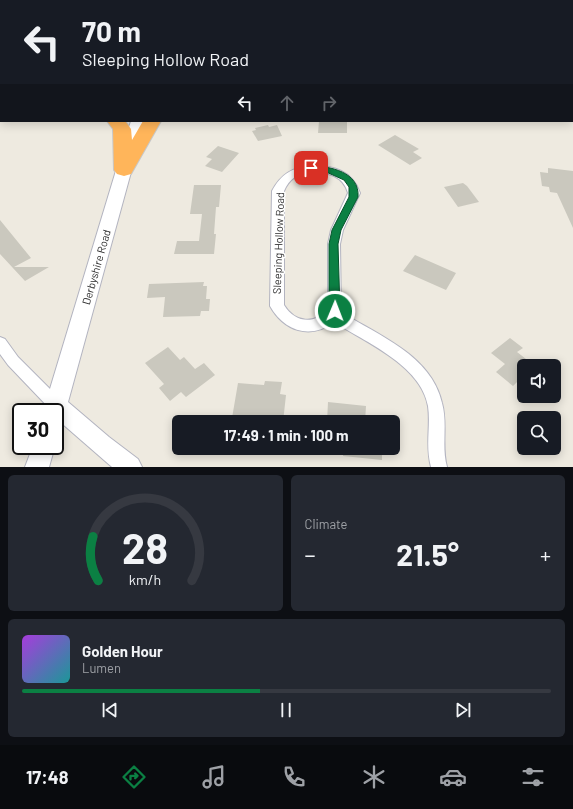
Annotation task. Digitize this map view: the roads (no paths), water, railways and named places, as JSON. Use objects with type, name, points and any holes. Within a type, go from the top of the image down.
[{"type":"highway","points":[[117,122],[122,130],[124,170]]},
{"type":"highway","points":[[124,170],[151,122]]},
{"type":"street","name":"Derbyshire Road","points":[[56,403],[138,122]]},
{"type":"street","name":"Sleeping Hollow Road","points":[[304,169],[329,170],[347,178],[353,187],[353,197],[340,223],[334,244],[336,305],[333,314],[330,319],[324,322],[301,326],[290,322],[281,316],[277,306],[278,191],[282,182],[288,175],[304,169]]},
{"type":"street","points":[[333,314],[404,358],[424,378],[430,388],[436,404],[435,445],[439,467]]},
{"type":"street","points":[[0,343],[13,361],[51,403]]},
{"type":"street","points":[[64,415],[130,467]]},
{"type":"street","points":[[37,467],[41,455]]}]
